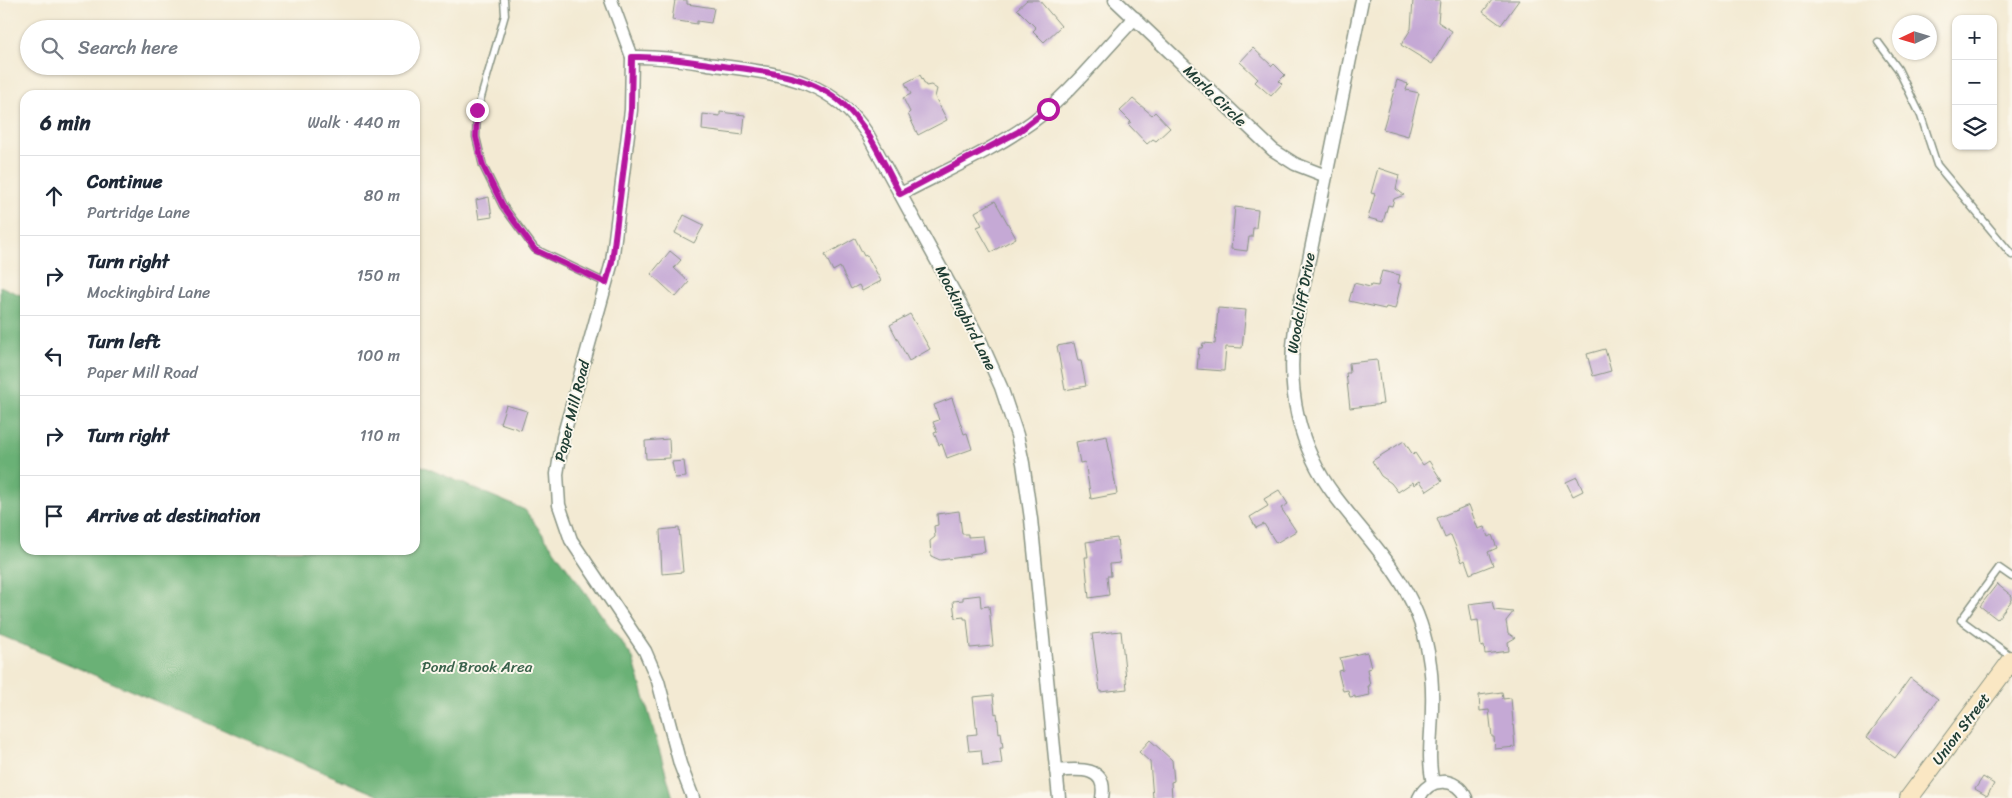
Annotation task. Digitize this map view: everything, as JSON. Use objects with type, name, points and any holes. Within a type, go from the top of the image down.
[{"type":"main road","name":"Union Street","points":[[1909,798],[2012,659]]},
{"type":"street","name":"Paper Mill Road","points":[[611,0],[632,57],[631,110],[612,262],[563,437],[557,474],[559,505],[571,540],[644,651],[658,681],[680,764],[693,798]]},
{"type":"street","name":"Marla Circle","points":[[1116,0],[1273,150],[1295,164],[1326,176]]},
{"type":"street","name":"Woodcliff Drive","points":[[1362,0],[1294,328],[1292,365],[1294,399],[1302,433],[1316,467],[1336,497],[1402,581],[1417,614],[1428,649],[1432,679],[1430,761],[1433,783]]},
{"type":"street","points":[[900,194],[1032,122],[1063,94],[1135,18]]},
{"type":"street","name":"Mockingbird Lane","points":[[632,57],[662,58],[772,73],[802,81],[821,89],[843,104],[860,124],[987,355],[1001,387],[1017,435],[1031,519],[1059,798]]},
{"type":"street","points":[[1056,771],[1082,769],[1090,771],[1100,780],[1102,798]]},
{"type":"street","points":[[1419,798],[1426,787],[1441,781],[1450,782],[1458,786],[1466,798]]},
{"type":"lane","points":[[504,0],[505,15],[477,110],[476,137],[483,166],[503,206],[535,250],[606,283]]},
{"type":"lane","points":[[1878,42],[1898,69],[1921,116],[1937,165],[2012,255]]},
{"type":"lane","points":[[2012,576],[1999,568],[1961,620],[2012,659]]},
{"type":"green space","name":"Pond Brook Area","points":[[0,286],[20,295],[20,555],[420,555],[420,465],[525,510],[633,658],[673,798],[384,798],[0,635]]},
{"type":"building","points":[[675,0],[687,0],[687,4],[714,8],[711,23],[697,21],[697,24],[672,20]]},
{"type":"building","points":[[1027,0],[1039,0],[1061,26],[1044,42],[1033,31],[1036,28],[1017,9]]},
{"type":"building","points":[[1413,0],[1440,0],[1438,22],[1452,31],[1432,64],[1401,45],[1411,29]]},
{"type":"building","points":[[1492,0],[1519,0],[1501,25],[1483,12]]},
{"type":"building","points":[[1253,48],[1272,66],[1274,64],[1285,75],[1279,81],[1282,84],[1271,96],[1255,82],[1258,79],[1240,62]]},
{"type":"building","points":[[920,75],[926,86],[931,85],[937,89],[935,97],[947,120],[918,135],[903,98],[911,94],[905,83]]},
{"type":"building","points":[[1397,80],[1408,84],[1406,90],[1419,93],[1408,136],[1383,129]]},
{"type":"building","points":[[1133,99],[1152,115],[1155,112],[1170,128],[1156,141],[1153,139],[1147,144],[1128,124],[1131,122],[1120,111]]},
{"type":"building","points":[[720,112],[745,115],[743,135],[702,130],[703,114],[720,116]]},
{"type":"building","points":[[1378,168],[1399,175],[1396,189],[1404,195],[1394,199],[1392,206],[1388,205],[1383,222],[1368,218],[1375,194],[1371,193]]},
{"type":"building","points":[[489,197],[492,217],[479,219],[476,200]]},
{"type":"building","points":[[995,201],[1016,238],[991,252],[977,227],[982,225],[975,212]]},
{"type":"building","points":[[1235,207],[1258,210],[1256,228],[1253,228],[1252,237],[1249,237],[1247,251],[1231,249]]},
{"type":"building","points":[[684,215],[704,225],[694,243],[675,233]]},
{"type":"building","points":[[855,238],[864,256],[867,255],[881,281],[862,291],[859,285],[851,289],[840,267],[833,271],[825,255]]},
{"type":"building","points":[[670,251],[681,260],[674,268],[689,282],[676,297],[651,274]]},
{"type":"building","points":[[1382,271],[1400,275],[1398,283],[1401,284],[1395,309],[1386,307],[1385,309],[1349,301],[1354,283],[1370,287],[1371,285],[1378,286]]},
{"type":"building","points":[[1218,308],[1246,310],[1242,348],[1226,347],[1224,371],[1197,369],[1199,348],[1202,348],[1203,343],[1215,344]]},
{"type":"building","points":[[910,314],[930,349],[909,361],[890,325]]},
{"type":"building","points":[[1074,343],[1078,361],[1081,361],[1086,386],[1065,390],[1057,346]]},
{"type":"building","points":[[1605,349],[1611,371],[1593,376],[1587,354]]},
{"type":"building","points":[[1377,360],[1383,404],[1350,408],[1346,373],[1350,373],[1349,363]]},
{"type":"building","points":[[952,398],[964,434],[967,433],[972,449],[947,458],[942,444],[939,445],[934,433],[937,432],[933,422],[939,420],[934,405]]},
{"type":"building","points":[[506,405],[527,411],[521,430],[500,423]]},
{"type":"building","points":[[1107,436],[1117,494],[1091,499],[1085,462],[1080,463],[1076,442]]},
{"type":"building","points":[[669,439],[670,458],[646,459],[645,441]]},
{"type":"building","points":[[1404,441],[1413,455],[1415,453],[1423,465],[1429,461],[1442,481],[1427,491],[1420,481],[1414,485],[1413,482],[1398,492],[1391,483],[1381,476],[1372,461]]},
{"type":"building","points":[[684,461],[686,477],[675,478],[672,462]]},
{"type":"building","points":[[1577,477],[1583,491],[1573,496],[1566,482]]},
{"type":"building","points":[[1279,490],[1288,504],[1281,508],[1296,531],[1276,543],[1264,524],[1256,528],[1250,517],[1268,506],[1264,499]]},
{"type":"building","points":[[1469,505],[1478,529],[1484,527],[1488,537],[1492,535],[1497,548],[1488,552],[1493,565],[1470,574],[1465,560],[1462,562],[1451,535],[1445,538],[1437,518]]},
{"type":"building","points":[[959,511],[962,534],[968,534],[968,537],[983,536],[985,552],[940,560],[931,556],[930,541],[935,537],[934,526],[938,525],[937,514]]},
{"type":"building","points":[[679,528],[683,572],[662,574],[660,530]]},
{"type":"building","points":[[1117,538],[1120,563],[1110,564],[1111,576],[1107,576],[1109,595],[1089,598],[1085,557],[1088,557],[1086,542]]},
{"type":"building","points":[[1997,584],[2012,596],[2012,600],[1997,619],[1980,606]]},
{"type":"building","points":[[980,595],[981,607],[989,606],[993,646],[970,648],[967,619],[964,619],[964,617],[955,618],[953,601],[963,600],[963,597]]},
{"type":"building","points":[[1492,601],[1494,610],[1513,612],[1506,621],[1508,633],[1515,638],[1508,642],[1509,651],[1485,654],[1484,646],[1481,647],[1478,620],[1472,621],[1469,604]]},
{"type":"building","points":[[1121,631],[1127,689],[1100,692],[1092,634]]},
{"type":"building","points":[[1367,652],[1371,668],[1367,669],[1370,695],[1350,697],[1348,690],[1343,691],[1338,671],[1343,670],[1340,658]]},
{"type":"building","points":[[1910,678],[1938,699],[1895,758],[1867,737]]},
{"type":"building","points":[[1502,692],[1503,699],[1511,698],[1515,747],[1495,749],[1489,710],[1480,711],[1479,695]]},
{"type":"building","points":[[993,695],[999,733],[1001,732],[1002,764],[983,766],[981,750],[969,751],[967,735],[977,734],[973,697]]},
{"type":"building","points":[[1150,740],[1172,760],[1174,781],[1171,782],[1172,798],[1153,798],[1150,762],[1139,752]]},
{"type":"building","points":[[1983,777],[1994,784],[1987,796],[1975,789]]},
{"type":"route","points":[[477,110],[476,137],[483,166],[503,206],[535,250],[606,283],[612,262],[631,110],[632,57],[662,58],[772,73],[808,83],[821,89],[833,96],[853,114],[868,135],[900,194],[1018,132],[1048,109]]}]
